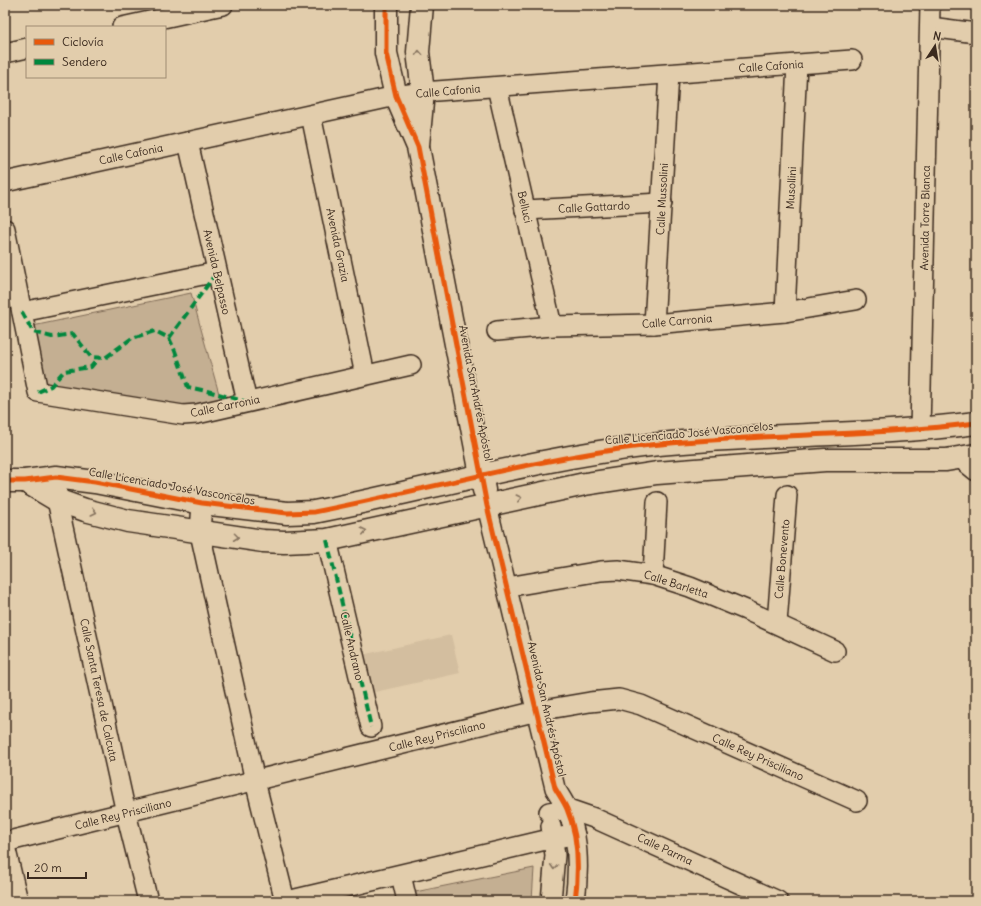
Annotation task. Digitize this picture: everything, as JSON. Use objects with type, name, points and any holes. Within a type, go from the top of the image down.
[{"type":"street","points":[[127,26],[223,5]]},
{"type":"street","name":"Avenida San Andrés Apóstol","points":[[386,5],[386,53],[396,96],[418,146],[487,506],[555,788],[568,809],[575,835],[577,856],[575,901]]},
{"type":"street","name":"Avenida San Andrés Apóstol","points":[[418,146],[423,92],[418,52],[422,5]]},
{"type":"street","name":"Avenida Torre Blanca","points":[[920,430],[930,5]]},
{"type":"street","points":[[930,27],[976,33]]},
{"type":"street","points":[[5,53],[26,48]]},
{"type":"street","name":"Calle Cafonia","points":[[5,182],[396,96],[423,92],[852,60]]},
{"type":"street","name":"Musollini","points":[[785,312],[797,64]]},
{"type":"street","name":"Calle Mussolini","points":[[654,324],[669,74]]},
{"type":"street","name":"Belluci","points":[[497,87],[552,326]]},
{"type":"street","name":"Avenida Grazia","points":[[311,115],[366,375]]},
{"type":"street","name":"Avenida Belpasso","points":[[188,142],[247,402]]},
{"type":"street","name":"Calle Gattardo","points":[[526,210],[662,203]]},
{"type":"street","points":[[5,229],[22,312],[217,272]]},
{"type":"street","name":"Calle Carronia","points":[[497,331],[552,326],[654,324],[785,312],[856,300]]},
{"type":"street","name":"Calle Carronia","points":[[22,312],[38,392],[183,415],[197,414],[411,365]]},
{"type":"street","name":"Calle Licenciado José Vasconcelos","points":[[15,481],[56,477],[95,482],[202,503],[287,513],[314,512],[573,456],[651,445],[756,436],[920,430],[976,423]]},
{"type":"street","points":[[884,432],[886,460]]},
{"type":"street","name":"Calle Licenciado José Vasconcelos","points":[[15,481],[57,500],[85,510],[128,521],[270,541],[328,540],[585,484],[657,473],[818,460],[971,461]]},
{"type":"street","name":"Calle Santa Teresa de Calcuta","points":[[56,477],[57,500],[126,813],[148,901]]},
{"type":"street","name":"Calle Bonevento","points":[[777,623],[787,495]]},
{"type":"street","points":[[652,575],[657,502]]},
{"type":"street","points":[[202,503],[200,532],[256,781],[286,901],[554,838],[575,835]]},
{"type":"street","name":"Calle Andrano","points":[[328,540],[371,727]]},
{"type":"street","name":"Calle Barletta","points":[[507,587],[618,570],[652,575],[690,587],[777,623],[835,651]]},
{"type":"street","name":"Calle Rey Prisciliano","points":[[5,842],[536,711],[590,702],[619,700],[641,705],[857,801]]},
{"type":"street","name":"Avenida San Andrés Apóstol","points":[[551,901],[554,867],[554,838],[549,812],[555,788]]},
{"type":"street","name":"Calle Parma","points":[[549,812],[568,809],[605,822],[778,901]]},
{"type":"street","points":[[5,846],[18,901]]},
{"type":"street","points":[[401,875],[407,901]]},
{"type":"shaded area","points":[[191,293],[221,401],[181,409],[40,391],[28,327]]},
{"type":"shaded area","points":[[451,635],[460,673],[366,694],[357,656]]},
{"type":"shaded area","points":[[534,868],[532,901],[417,901],[415,892]]},
{"type":"marked path","points":[[169,338],[217,272]]},
{"type":"marked path","points":[[22,312],[33,332],[52,337],[73,334],[91,357],[105,358],[132,338],[155,331],[169,338],[188,387],[247,402]]},
{"type":"marked path","points":[[38,392],[51,386],[64,371],[91,367],[99,357]]},
{"type":"marked path","points":[[327,540],[371,727]]},
{"type":"cycle path","points":[[386,5],[386,53],[396,96],[418,147],[487,506],[555,788],[567,809],[574,831],[577,854],[575,901]]},
{"type":"cycle path","points":[[5,481],[25,481],[56,477],[95,482],[202,503],[287,513],[314,512],[524,466],[650,445],[732,438],[895,431],[976,423]]}]
